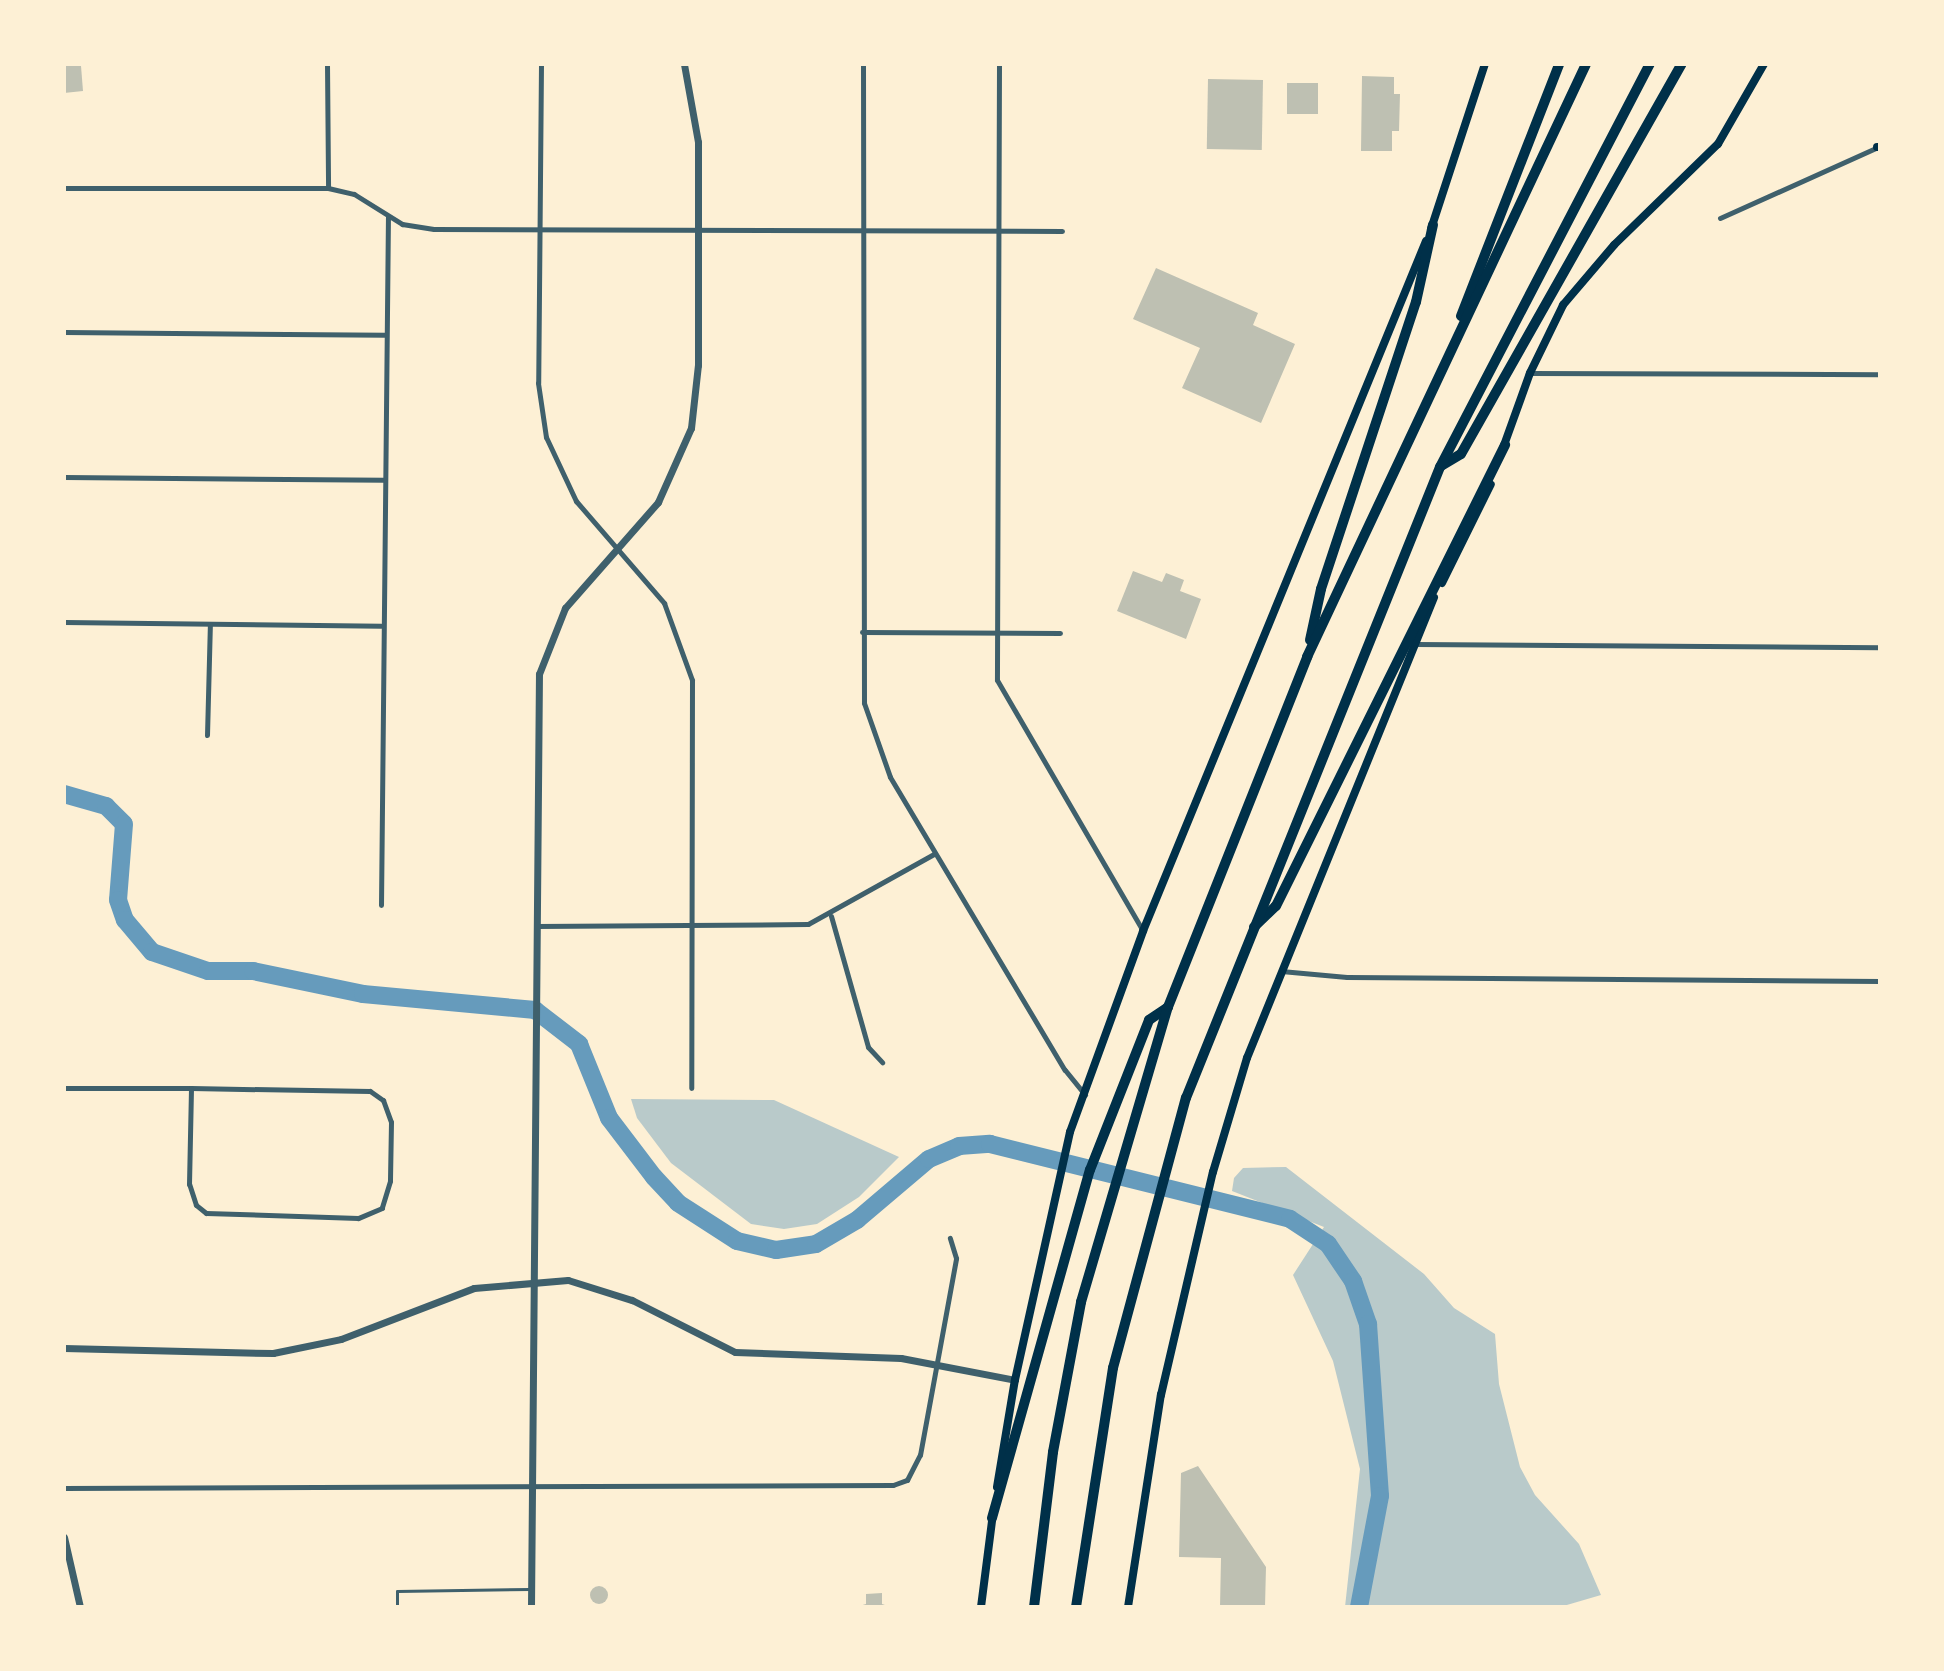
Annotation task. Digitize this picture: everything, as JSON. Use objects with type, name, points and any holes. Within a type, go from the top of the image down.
[{"type":"highway","points":[[1457,333],[1559,64]]},
{"type":"highway","points":[[1034,1607],[1059,1422],[1106,1204],[1168,1007],[1307,657],[1586,64]]},
{"type":"highway","points":[[1076,1607],[1113,1368],[1168,1158],[1249,931],[1440,467],[1650,64]]},
{"type":"highway","points":[[1440,467],[1461,454],[1682,64]]},
{"type":"highway","points":[[1307,657],[1321,589],[1416,302],[1433,225]]},
{"type":"highway","points":[[1249,931],[1276,906],[1505,445]]},
{"type":"highway","points":[[992,1518],[1080,1201],[1101,1138],[1149,1020],[1168,1007]]},
{"type":"main road","points":[[981,1607],[1015,1380],[1070,1132],[1143,931],[1433,225],[1485,64]]},
{"type":"main road","points":[[1128,1607],[1161,1395],[1198,1233],[1213,1172],[1278,970],[1415,644],[1472,528],[1530,373],[1563,305],[1581,281],[1718,144],[1764,64]]},
{"type":"street","points":[[327,64],[328,188]]},
{"type":"street","points":[[541,64],[538,383],[546,437],[576,501],[664,603],[692,680],[691,1088]]},
{"type":"street","points":[[531,1607],[539,674],[565,608],[670,485],[691,428],[698,365],[698,142],[684,64]]},
{"type":"street","points":[[863,64],[862,632],[868,721],[890,777],[934,854],[1065,1070],[1085,1095]]},
{"type":"street","points":[[999,64],[995,634],[1003,697],[1143,931]]},
{"type":"street","points":[[1720,218],[1879,147]]},
{"type":"street","points":[[64,188],[328,188],[354,194],[388,217],[423,228],[1062,231]]},
{"type":"street","points":[[381,905],[381,626],[388,217]]},
{"type":"street","points":[[64,332],[385,335]]},
{"type":"street","points":[[1530,373],[1880,374]]},
{"type":"street","points":[[64,477],[384,480]]},
{"type":"street","points":[[64,622],[381,626]]},
{"type":"street","points":[[207,735],[210,624]]},
{"type":"street","points":[[862,632],[1060,633]]},
{"type":"street","points":[[1415,644],[1880,647]]},
{"type":"street","points":[[535,926],[785,927],[831,916],[934,854]]},
{"type":"street","points":[[831,916],[868,1047],[882,1062]]},
{"type":"street","points":[[1278,970],[1325,976],[1880,981]]},
{"type":"street","points":[[64,1088],[191,1088],[370,1091],[383,1100],[391,1122],[387,1200],[375,1214],[358,1218],[218,1217],[196,1205],[190,1191],[191,1088]]},
{"type":"street","points":[[64,1488],[893,1485],[915,1471],[956,1258],[950,1238]]},
{"type":"street","points":[[64,1348],[273,1353],[341,1339],[474,1288],[533,1280],[598,1286],[735,1352],[861,1355],[1015,1380]]},
{"type":"street","points":[[64,1537],[80,1607]]},
{"type":"lane","points":[[397,1607],[397,1591],[530,1589]]},
{"type":"shaded area","points":[[631,1099],[774,1100],[899,1157],[859,1197],[817,1224],[784,1229],[751,1224],[671,1163],[637,1118]]},
{"type":"shaded area","points":[[1286,1167],[1424,1274],[1454,1308],[1495,1334],[1499,1384],[1520,1467],[1535,1495],[1579,1544],[1601,1595],[1560,1607],[1345,1607],[1360,1469],[1333,1361],[1293,1275],[1324,1227],[1232,1191],[1234,1178],[1243,1168]]},
{"type":"building","points":[[64,64],[81,66],[83,91],[64,93]]},
{"type":"building","points":[[1362,76],[1394,77],[1394,94],[1400,94],[1399,131],[1392,131],[1392,151],[1361,151]]},
{"type":"building","points":[[1208,79],[1263,80],[1262,150],[1207,149]]},
{"type":"building","points":[[1287,83],[1318,83],[1318,114],[1287,114]]},
{"type":"building","points":[[1156,268],[1258,313],[1253,325],[1295,344],[1261,423],[1182,388],[1200,348],[1133,319]]},
{"type":"building","points":[[1133,571],[1162,582],[1166,573],[1184,580],[1180,591],[1201,599],[1186,639],[1117,611]]},
{"type":"building","points":[[1198,1466],[1266,1567],[1265,1607],[1220,1607],[1221,1558],[1179,1557],[1181,1473]]},
{"type":"building","points":[[599,1586],[608,1595],[599,1604],[590,1595]]},
{"type":"building","points":[[882,1593],[882,1604],[891,1607],[856,1607],[866,1604],[866,1594]]},
{"type":"waterway","points":[[64,794],[106,806],[124,824],[118,900],[125,920],[152,952],[208,971],[253,971],[363,994],[535,1010],[579,1044],[609,1118],[654,1177],[678,1203],[737,1241],[776,1250],[816,1244],[857,1220],[929,1159],[959,1146],[990,1144],[1290,1219],[1328,1244],[1353,1281],[1368,1324],[1380,1496],[1359,1607]]}]
